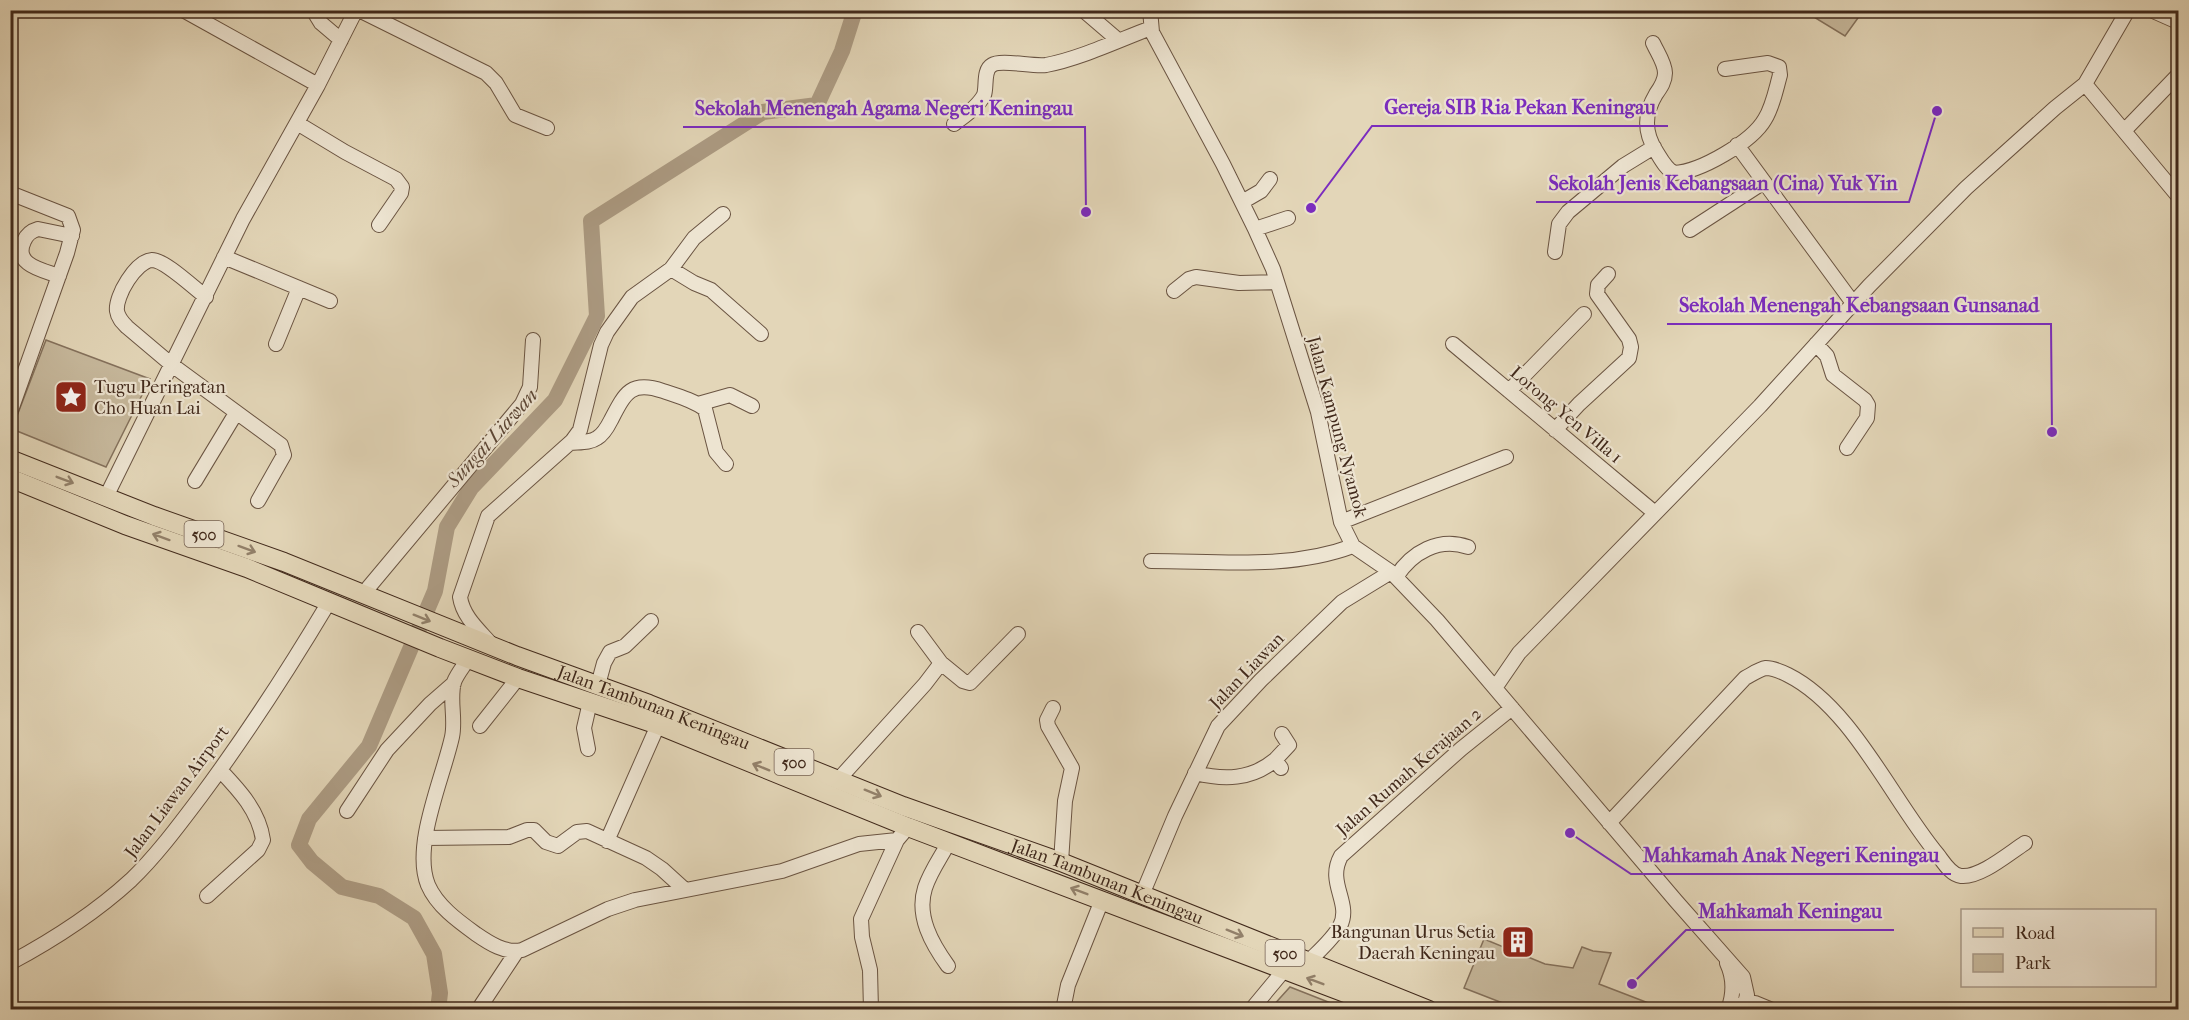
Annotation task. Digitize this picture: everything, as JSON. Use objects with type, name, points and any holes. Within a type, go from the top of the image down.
[{"type":"main road","name":"Jalan Tambunan Keningau","points":[[10,459],[154,516],[284,562],[512,654],[598,685],[941,820],[1061,862],[1429,1010]]},
{"type":"main road","name":"Jalan Tambunan Keningau","points":[[10,477],[125,525],[247,568],[468,659],[658,725],[902,834],[949,842],[1390,1010]]},
{"type":"main road","points":[[512,654],[522,668],[555,682],[585,700]]},
{"type":"street","points":[[183,10],[318,85]]},
{"type":"street","points":[[313,10],[321,24],[341,40]]},
{"type":"street","points":[[106,496],[224,257],[358,10],[486,73],[496,83],[515,115],[547,128]]},
{"type":"street","points":[[1083,10],[1118,40]]},
{"type":"street","name":"Jalan Kampung Nyamok","points":[[1150,10],[1151,28],[1256,229],[1277,282],[1318,412],[1341,522],[1353,546],[1394,574],[1437,620],[1770,1009]]},
{"type":"street","points":[[1496,688],[1519,653],[1752,414],[1853,303],[1966,188],[2085,84],[2128,10]]},
{"type":"street","points":[[2151,10],[2178,22]]},
{"type":"street","points":[[954,124],[985,93],[988,69],[992,65],[1001,63],[1045,65],[1060,62],[1151,28]]},
{"type":"street","points":[[1653,42],[1665,69],[1665,75],[1664,82],[1650,105],[1647,131],[1653,147],[1670,171],[1676,174],[1705,164],[1737,145],[1754,133],[1766,117],[1780,70],[1776,65],[1768,63],[1725,69]]},
{"type":"street","points":[[2124,131],[2178,75]]},
{"type":"street","points":[[2085,84],[2178,196]]},
{"type":"street","points":[[297,123],[400,183],[401,193],[380,225]]},
{"type":"street","points":[[1737,145],[1853,303]]},
{"type":"street","points":[[1555,252],[1559,224],[1568,212],[1623,166],[1653,147]]},
{"type":"street","points":[[1242,202],[1261,191],[1270,179]]},
{"type":"street","points":[[1690,230],[1764,182]]},
{"type":"street","points":[[10,193],[68,216],[72,225],[72,236],[59,276],[10,413]]},
{"type":"street","points":[[493,646],[468,617],[460,597],[485,520],[578,435],[584,423],[601,345],[608,332],[632,297],[671,269],[694,238],[723,214]]},
{"type":"street","points":[[1256,229],[1288,218]]},
{"type":"street","points":[[59,276],[30,265],[22,256],[21,248],[27,236],[38,229],[72,236]]},
{"type":"street","points":[[224,257],[330,300]]},
{"type":"street","points":[[206,297],[163,264],[153,260],[140,267],[122,290],[117,309],[121,320],[172,365],[284,449],[282,460],[258,501]]},
{"type":"street","points":[[671,269],[711,290],[760,334]]},
{"type":"street","points":[[1555,430],[1579,404],[1629,358],[1631,347],[1629,339],[1597,294],[1598,285],[1608,274]]},
{"type":"street","points":[[1174,291],[1189,279],[1196,277],[1239,283],[1277,282]]},
{"type":"street","points":[[276,344],[299,288]]},
{"type":"street","points":[[1509,391],[1584,314]]},
{"type":"street","points":[[363,594],[522,404],[530,387],[533,340]]},
{"type":"street","name":"Lorong Yen Villa 1","points":[[1453,344],[1655,513]]},
{"type":"street","points":[[1816,344],[1827,356],[1833,375],[1865,400],[1868,405],[1867,418],[1847,448]]},
{"type":"street","points":[[570,443],[599,437],[608,427],[626,394],[634,388],[649,386],[698,404],[705,410],[716,452],[726,464]]},
{"type":"street","points":[[698,404],[730,395],[752,406]]},
{"type":"street","points":[[195,481],[236,412]]},
{"type":"street","points":[[1341,522],[1506,457]]},
{"type":"street","name":"Jalan Liawan","points":[[1142,895],[1211,738],[1230,711],[1342,602],[1394,574],[1414,555],[1442,544],[1456,543],[1468,546]]},
{"type":"street","points":[[1151,561],[1287,561],[1321,557],[1353,546]]},
{"type":"street","name":"Jalan Liawan Airport","points":[[10,963],[91,913],[133,879],[170,837],[220,770],[296,657],[329,602]]},
{"type":"street","points":[[598,685],[604,663],[610,652],[625,646],[651,621]]},
{"type":"street","points":[[918,632],[941,663],[963,681],[970,683],[1018,634]]},
{"type":"street","points":[[347,811],[387,750],[430,704],[454,683],[468,659]]},
{"type":"street","points":[[838,780],[925,684],[941,663]]},
{"type":"street","points":[[1609,823],[1746,678],[1766,668],[1780,671],[1805,684],[1828,704],[1952,873],[1959,876],[1975,876],[2025,843]]},
{"type":"street","points":[[480,726],[518,678]]},
{"type":"street","points":[[454,683],[452,734],[425,838],[426,876],[429,886],[442,905],[454,917],[485,940],[498,947],[517,951]]},
{"type":"street","points":[[585,700],[584,728],[588,749]]},
{"type":"street","points":[[1053,708],[1047,720],[1048,726],[1072,768],[1065,801],[1061,862]]},
{"type":"street","name":"Jalan Rumah Kerajaan 2","points":[[1308,962],[1337,931],[1342,920],[1341,901],[1334,872],[1341,856],[1461,749],[1512,708]]},
{"type":"street","points":[[607,841],[658,725]]},
{"type":"street","points":[[1195,773],[1216,778],[1241,777],[1278,764],[1289,745],[1282,734]]},
{"type":"street","points":[[207,896],[258,850],[263,840],[259,823],[248,802],[220,770]]},
{"type":"street","points":[[425,838],[509,837],[527,830],[534,830],[546,842],[558,846],[581,830],[646,858],[684,889]]},
{"type":"street","points":[[478,1010],[517,951],[618,905],[684,889],[782,871],[860,844],[902,834]]},
{"type":"street","points":[[871,1010],[870,970],[862,937],[861,919],[902,834]]},
{"type":"street","points":[[948,966],[928,934],[923,898],[928,880],[949,842]]},
{"type":"street","points":[[1063,1010],[1068,985],[1102,900]]},
{"type":"street","name":"Jalan Kampung Nyamok","points":[[1723,956],[1732,978],[1732,996],[1728,1008]]},
{"type":"street","points":[[1251,1010],[1285,969]]},
{"type":"street","points":[[1743,977],[1747,988],[1744,1007]]},
{"type":"street","points":[[1728,1008],[1744,1007],[1755,1003],[1770,1009]]},
{"type":"green space","points":[[1804,11],[1863,11],[1845,36]]},
{"type":"green space","points":[[46,340],[150,379],[106,467],[12,429]]},
{"type":"green space","points":[[1484,939],[1545,964],[1573,968],[1582,947],[1611,953],[1599,984],[1664,1009],[1518,1009],[1464,988]]},
{"type":"green space","points":[[1290,987],[1346,1009],[1270,1009]]},
{"type":"waterway","name":"Sungai Liawan","points":[[438,1010],[440,993],[434,954],[414,918],[379,896],[342,887],[312,862],[299,845],[309,819],[369,746],[435,591],[447,527],[471,488],[555,400],[597,316],[591,221],[763,112],[817,105],[842,51],[855,10]]},
{"type":"place","name":"Sekolah Jenis Kebangsaan (Cina) Yuk Yin","points":[[1937,111]]},
{"type":"place","name":"Gereja SIB Ria Pekan Keningau","points":[[1311,208]]},
{"type":"place","name":"Sekolah Menengah Agama Negeri Keningau","points":[[1086,212]]},
{"type":"place","name":"Tugu Peringatan Cho Huan Lai","points":[[71,397]]},
{"type":"place","name":"Sekolah Menengah Kebangsaan Gunsanad","points":[[2052,432]]},
{"type":"place","name":"Mahkamah Anak Negeri Keningau","points":[[1570,833]]},
{"type":"place","name":"Bangunan Urus Setia Daerah Keningau","points":[[1518,942]]},
{"type":"place","name":"Mahkamah Keningau","points":[[1632,984]]}]
